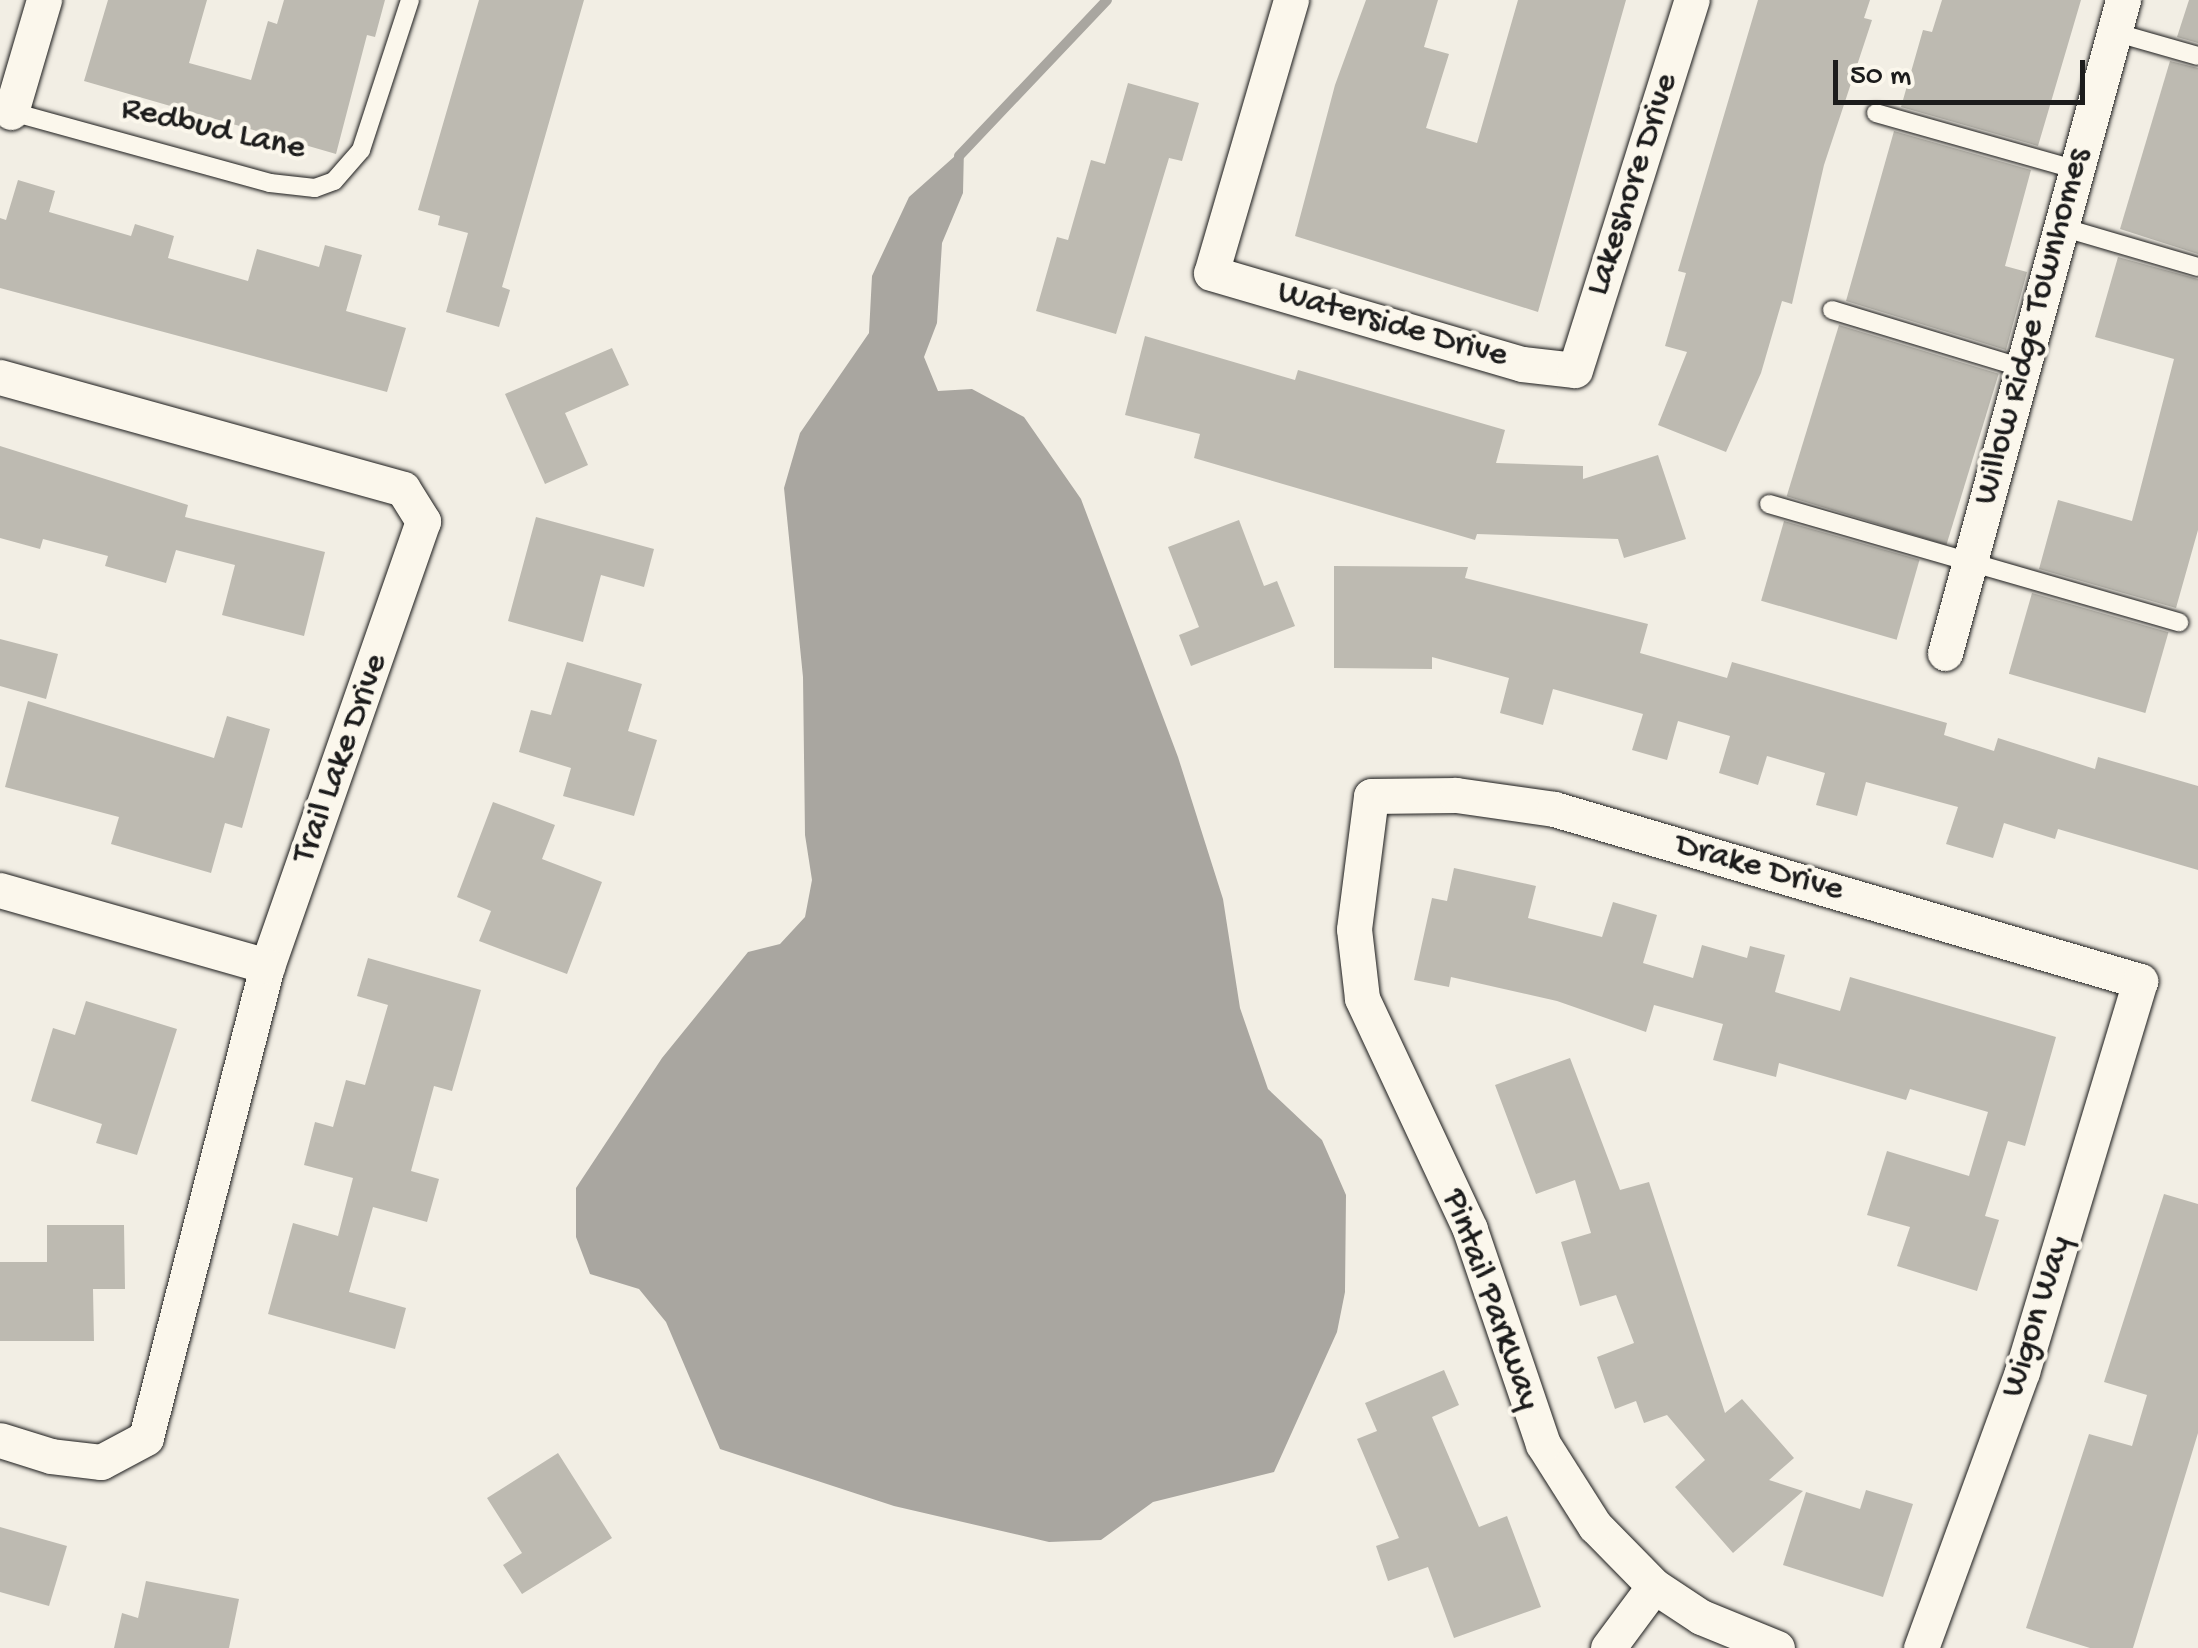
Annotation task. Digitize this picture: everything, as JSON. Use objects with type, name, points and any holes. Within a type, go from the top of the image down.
[{"type":"street","points":[[6,111],[44,0]]},
{"type":"street","name":"Waterside Drive","points":[[1291,0],[1212,273],[1522,364],[1575,370]]},
{"type":"street","name":"Lakeshore Drive","points":[[1575,370],[1692,0]]},
{"type":"street","name":"Willow Ridge Townhomes","points":[[1945,654],[2118,16]]},
{"type":"street","name":"Trail Lake Drive","points":[[0,377],[403,489],[421,511],[397,608],[267,966],[146,1438],[101,1462],[51,1456],[0,1440]]},
{"type":"street","name":"Drake Drive","points":[[1372,796],[1456,794],[1554,809],[2140,981]]},
{"type":"street","name":"Pintail Parkway","points":[[1372,796],[1354,929],[1357,977],[1370,1024],[1470,1230],[1543,1444],[1595,1526],[1654,1586],[1723,1628],[1777,1648]]},
{"type":"street","points":[[0,890],[267,966]]},
{"type":"street","name":"Wigon Way","points":[[1921,1648],[2022,1372],[2140,981]]},
{"type":"street","points":[[1608,1648],[1654,1586]]},
{"type":"lane","name":"Redbud Lane","points":[[6,111],[270,183],[315,188],[334,181],[360,150],[410,0]]},
{"type":"lane","points":[[2118,16],[2198,56]]},
{"type":"lane","points":[[1876,113],[2076,170]]},
{"type":"lane","points":[[2061,227],[2198,267]]},
{"type":"lane","points":[[1832,310],[2022,368]]},
{"type":"lane","points":[[1769,504],[2179,622]]},
{"type":"shaded area","points":[[964,148],[963,193],[942,243],[937,323],[924,357],[938,391],[972,389],[1024,417],[1081,499],[1178,757],[1223,899],[1240,1008],[1268,1089],[1322,1140],[1346,1195],[1345,1292],[1337,1332],[1274,1472],[1153,1502],[1101,1540],[1049,1542],[894,1506],[720,1449],[666,1322],[639,1289],[590,1274],[576,1237],[576,1188],[662,1058],[748,952],[780,944],[805,917],[812,880],[805,835],[803,677],[784,488],[800,433],[869,333],[872,276],[909,197]]},
{"type":"building","points":[[108,0],[207,0],[189,63],[251,80],[268,21],[277,24],[284,0],[385,0],[375,37],[367,35],[336,154],[84,81]]},
{"type":"building","points":[[479,0],[584,0],[502,287],[510,290],[499,327],[446,312],[468,233],[438,225],[440,216],[418,210]]},
{"type":"building","points":[[1366,0],[1438,0],[1424,47],[1449,54],[1426,128],[1477,143],[1518,0],[1626,0],[1538,312],[1295,236],[1335,85]]},
{"type":"building","points":[[1758,0],[1870,0],[1864,18],[1872,20],[1824,165],[1792,304],[1782,301],[1761,373],[1726,452],[1658,425],[1687,352],[1665,346],[1686,273],[1678,271]]},
{"type":"building","points":[[1942,0],[2081,0],[2038,146],[1901,107],[1923,30],[1932,32]]},
{"type":"building","points":[[2189,0],[2198,0],[2198,43],[2177,37]]},
{"type":"building","points":[[2170,61],[2198,68],[2198,254],[2120,229]]},
{"type":"building","points":[[1128,83],[1199,103],[1182,161],[1169,158],[1116,334],[1036,311],[1057,237],[1068,240],[1091,160],[1105,164]]},
{"type":"building","points":[[1894,131],[2031,170],[2005,266],[2027,272],[2006,350],[1846,301]]},
{"type":"building","points":[[18,180],[55,191],[49,212],[131,236],[135,224],[174,236],[168,258],[248,281],[257,249],[319,267],[325,245],[362,255],[346,311],[406,328],[387,392],[0,288],[0,218],[6,220]]},
{"type":"building","points":[[2118,257],[2198,279],[2198,530],[2176,608],[2039,569],[2058,500],[2132,521],[2174,359],[2095,337]]},
{"type":"building","points":[[1839,325],[1999,374],[1946,545],[1787,496]]},
{"type":"building","points":[[1145,336],[1295,380],[1298,370],[1505,430],[1496,463],[1583,466],[1583,479],[1658,455],[1686,539],[1624,558],[1618,539],[1477,534],[1475,540],[1194,458],[1200,434],[1125,415]]},
{"type":"building","points":[[612,348],[629,385],[565,413],[588,465],[545,484],[505,394]]},
{"type":"building","points":[[0,446],[188,505],[185,517],[325,552],[304,636],[222,615],[235,565],[176,550],[166,583],[105,566],[108,556],[43,539],[40,549],[0,538]]},
{"type":"building","points":[[536,517],[654,549],[644,587],[601,575],[583,642],[508,621]]},
{"type":"building","points":[[1239,520],[1264,586],[1277,581],[1295,626],[1191,666],[1179,635],[1199,627],[1168,547]]},
{"type":"building","points":[[1784,521],[1920,560],[1897,640],[1761,601]]},
{"type":"building","points":[[1334,566],[1468,567],[1465,578],[1648,624],[1640,653],[1727,678],[1732,662],[1947,723],[1944,735],[1994,751],[1998,738],[2095,769],[2098,757],[2198,786],[2198,870],[2058,829],[2055,839],[2004,823],[1993,858],[1946,844],[1958,807],[1866,782],[1857,816],[1816,805],[1825,773],[1767,756],[1758,785],[1719,773],[1730,736],[1678,721],[1667,760],[1632,750],[1643,714],[1553,689],[1543,725],[1500,713],[1509,678],[1432,657],[1432,669],[1334,668]]},
{"type":"building","points":[[2032,593],[2168,632],[2145,713],[2009,674]]},
{"type":"building","points":[[0,639],[58,654],[46,699],[0,686]]},
{"type":"building","points":[[567,662],[642,684],[628,731],[657,740],[634,816],[563,796],[571,768],[519,752],[531,710],[551,715]]},
{"type":"building","points":[[28,701],[214,758],[227,716],[270,729],[242,828],[225,823],[211,873],[111,844],[119,817],[5,787]]},
{"type":"building","points":[[493,802],[555,825],[542,859],[602,882],[567,974],[479,941],[491,911],[457,897]]},
{"type":"building","points":[[1454,868],[1536,886],[1528,918],[1602,937],[1613,902],[1657,915],[1643,963],[1693,978],[1702,945],[1747,958],[1750,946],[1785,955],[1775,992],[1840,1011],[1850,977],[2056,1037],[2025,1146],[2008,1141],[1985,1216],[1999,1220],[1977,1291],[1897,1266],[1910,1227],[1867,1215],[1887,1151],[1969,1176],[1988,1112],[1910,1089],[1906,1100],[1779,1063],[1776,1077],[1713,1060],[1723,1024],[1654,1005],[1646,1032],[1557,1001],[1451,977],[1449,987],[1414,980],[1432,898],[1447,901]]},
{"type":"building","points":[[368,958],[481,990],[452,1091],[434,1086],[411,1171],[439,1179],[427,1222],[373,1207],[349,1292],[406,1308],[395,1349],[268,1314],[293,1223],[338,1236],[353,1178],[304,1165],[315,1122],[333,1127],[346,1080],[365,1085],[388,1005],[357,996]]},
{"type":"building","points":[[86,1001],[177,1029],[137,1155],[96,1143],[102,1124],[31,1101],[53,1028],[75,1035]]},
{"type":"building","points":[[1570,1058],[1620,1190],[1649,1182],[1725,1413],[1742,1399],[1794,1458],[1769,1480],[1803,1491],[1733,1553],[1675,1487],[1705,1460],[1667,1415],[1644,1423],[1636,1401],[1615,1409],[1597,1357],[1634,1343],[1616,1295],[1580,1306],[1561,1242],[1591,1233],[1575,1180],[1536,1194],[1495,1085]]},
{"type":"building","points":[[2164,1194],[2198,1204],[2198,1433],[2133,1648],[2090,1648],[2026,1628],[2089,1434],[2132,1446],[2147,1395],[2104,1382]]},
{"type":"building","points":[[47,1225],[124,1225],[125,1289],[93,1289],[94,1341],[0,1341],[0,1262],[47,1262]]},
{"type":"building","points":[[1444,1370],[1459,1405],[1432,1417],[1479,1527],[1507,1516],[1541,1607],[1454,1638],[1428,1567],[1388,1581],[1376,1546],[1399,1538],[1357,1439],[1377,1431],[1365,1403]]},
{"type":"building","points":[[558,1453],[612,1538],[522,1594],[503,1565],[522,1553],[487,1498]]},
{"type":"building","points":[[1866,1490],[1913,1504],[1883,1597],[1783,1565],[1806,1492],[1860,1509]]},
{"type":"building","points":[[0,1527],[67,1546],[49,1606],[0,1592]]},
{"type":"building","points":[[146,1581],[239,1599],[229,1648],[114,1648],[122,1613],[138,1618]]},
{"type":"waterway","points":[[959,156],[1107,0]]}]
